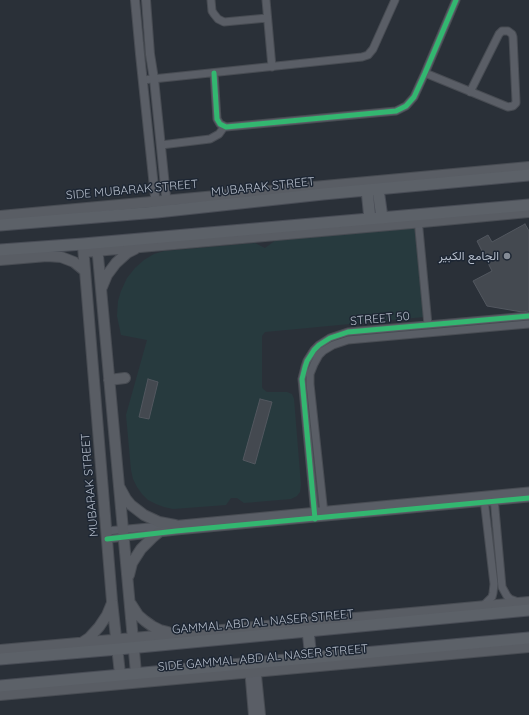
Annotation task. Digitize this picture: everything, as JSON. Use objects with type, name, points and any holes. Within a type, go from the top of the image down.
[{"type":"main road","name":"SIDE MUBARAK STREET","points":[[0,216],[156,201],[164,208],[473,176],[529,167]]},
{"type":"main road","name":"MUBARAK STREET","points":[[0,224],[378,189],[473,176],[529,176]]},
{"type":"main road","points":[[378,189],[382,218]]},
{"type":"main road","points":[[367,190],[370,219]]},
{"type":"main road","points":[[98,247],[140,247],[370,219],[418,219],[529,205]]},
{"type":"main road","points":[[0,250],[98,247],[418,219],[529,212]]},
{"type":"main road","points":[[98,247],[136,673]]},
{"type":"main road","points":[[102,289],[107,275],[116,263],[127,253],[140,247]]},
{"type":"main road","name":"MUBARAK STREET","points":[[83,248],[112,601],[121,679]]},
{"type":"main road","points":[[0,260],[47,256],[61,257],[74,262],[85,271]]},
{"type":"main road","points":[[91,354],[107,352]]},
{"type":"main road","points":[[109,380],[125,378]]},
{"type":"main road","points":[[118,484],[126,499],[137,511],[151,519],[176,528]]},
{"type":"main road","points":[[128,579],[132,563],[136,556],[146,543],[158,533]]},
{"type":"main road","points":[[129,600],[138,615],[152,626],[160,630],[178,634]]},
{"type":"main road","points":[[83,642],[95,633],[104,621],[112,601]]},
{"type":"main road","points":[[133,643],[178,634],[229,634],[433,615],[482,606],[525,606]]},
{"type":"main road","name":"GAMMAL ABD AL NASER STREET","points":[[0,659],[117,644],[229,634],[308,631],[433,615],[525,606]]},
{"type":"main road","points":[[308,631],[311,658]]},
{"type":"main road","points":[[0,686],[121,679],[136,673],[252,667],[311,658],[529,638]]},
{"type":"main road","points":[[0,650],[83,642],[117,644]]},
{"type":"main road","name":"SIDE GAMMAL ABD AL NASER STREET","points":[[0,695],[121,679],[252,667],[529,647]]},
{"type":"street","points":[[135,0],[156,201]]},
{"type":"street","points":[[146,0],[150,54],[161,146],[164,208]]},
{"type":"street","points":[[212,0],[212,11],[218,19],[224,22],[267,18]]},
{"type":"street","points":[[266,0],[272,67]]},
{"type":"street","points":[[143,80],[358,58],[365,56],[373,49],[395,0]]},
{"type":"street","points":[[214,73],[218,119],[220,124],[228,128],[396,111],[406,106],[412,100],[456,0]]},
{"type":"street","points":[[425,73],[470,92],[508,107],[512,107],[515,105],[516,101],[513,37],[508,31],[502,31],[499,34],[470,92]]},
{"type":"street","points":[[150,148],[210,139],[219,134],[224,127]]},
{"type":"street","points":[[418,219],[428,325]]},
{"type":"street","name":"STREET 50","points":[[315,515],[302,379],[304,367],[314,350],[324,341],[336,335],[348,332],[529,316]]},
{"type":"street","name":"STREET 50","points":[[324,514],[310,379],[312,369],[319,355],[328,348],[348,340],[529,324]]},
{"type":"street","points":[[417,326],[419,334]]},
{"type":"street","points":[[303,398],[311,398]]},
{"type":"street","points":[[494,498],[529,491]]},
{"type":"street","points":[[107,535],[494,498],[529,498]]},
{"type":"street","points":[[494,498],[502,587],[507,596],[525,606]]},
{"type":"street","points":[[482,606],[492,597],[494,584],[483,499]]},
{"type":"street","points":[[123,533],[158,533],[176,528]]},
{"type":"street","points":[[252,667],[255,690],[261,715]]},
{"type":"street","points":[[253,715],[255,690]]},
{"type":"green space","points":[[416,227],[424,317],[265,332],[262,336],[263,389],[267,392],[287,392],[292,394],[294,399],[301,485],[300,492],[297,496],[291,499],[244,503],[237,498],[231,498],[226,505],[173,509],[156,504],[148,500],[142,494],[133,479],[131,470],[126,415],[147,340],[121,335],[117,316],[118,301],[121,291],[127,278],[135,268],[154,254],[164,251],[255,243],[265,248],[276,240]]},
{"type":"building","name":"الجامع الكبير","points":[[525,224],[529,231],[529,311],[522,312],[487,306],[473,281],[492,271],[477,241],[488,235],[492,242]]},
{"type":"building","points":[[148,379],[158,382],[149,419],[139,417]]},
{"type":"building","points":[[260,399],[272,402],[255,464],[243,460]]},
{"type":"cycle path","points":[[214,73],[217,119],[220,124],[226,127],[396,111],[406,106],[414,97],[456,0]]},
{"type":"cycle path","points":[[315,519],[302,379],[307,361],[319,345],[330,338],[348,332],[529,316]]},
{"type":"cycle path","points":[[107,539],[176,531],[529,498]]},
{"type":"place","name":"الجامع الكبير","points":[[507,256]]}]
